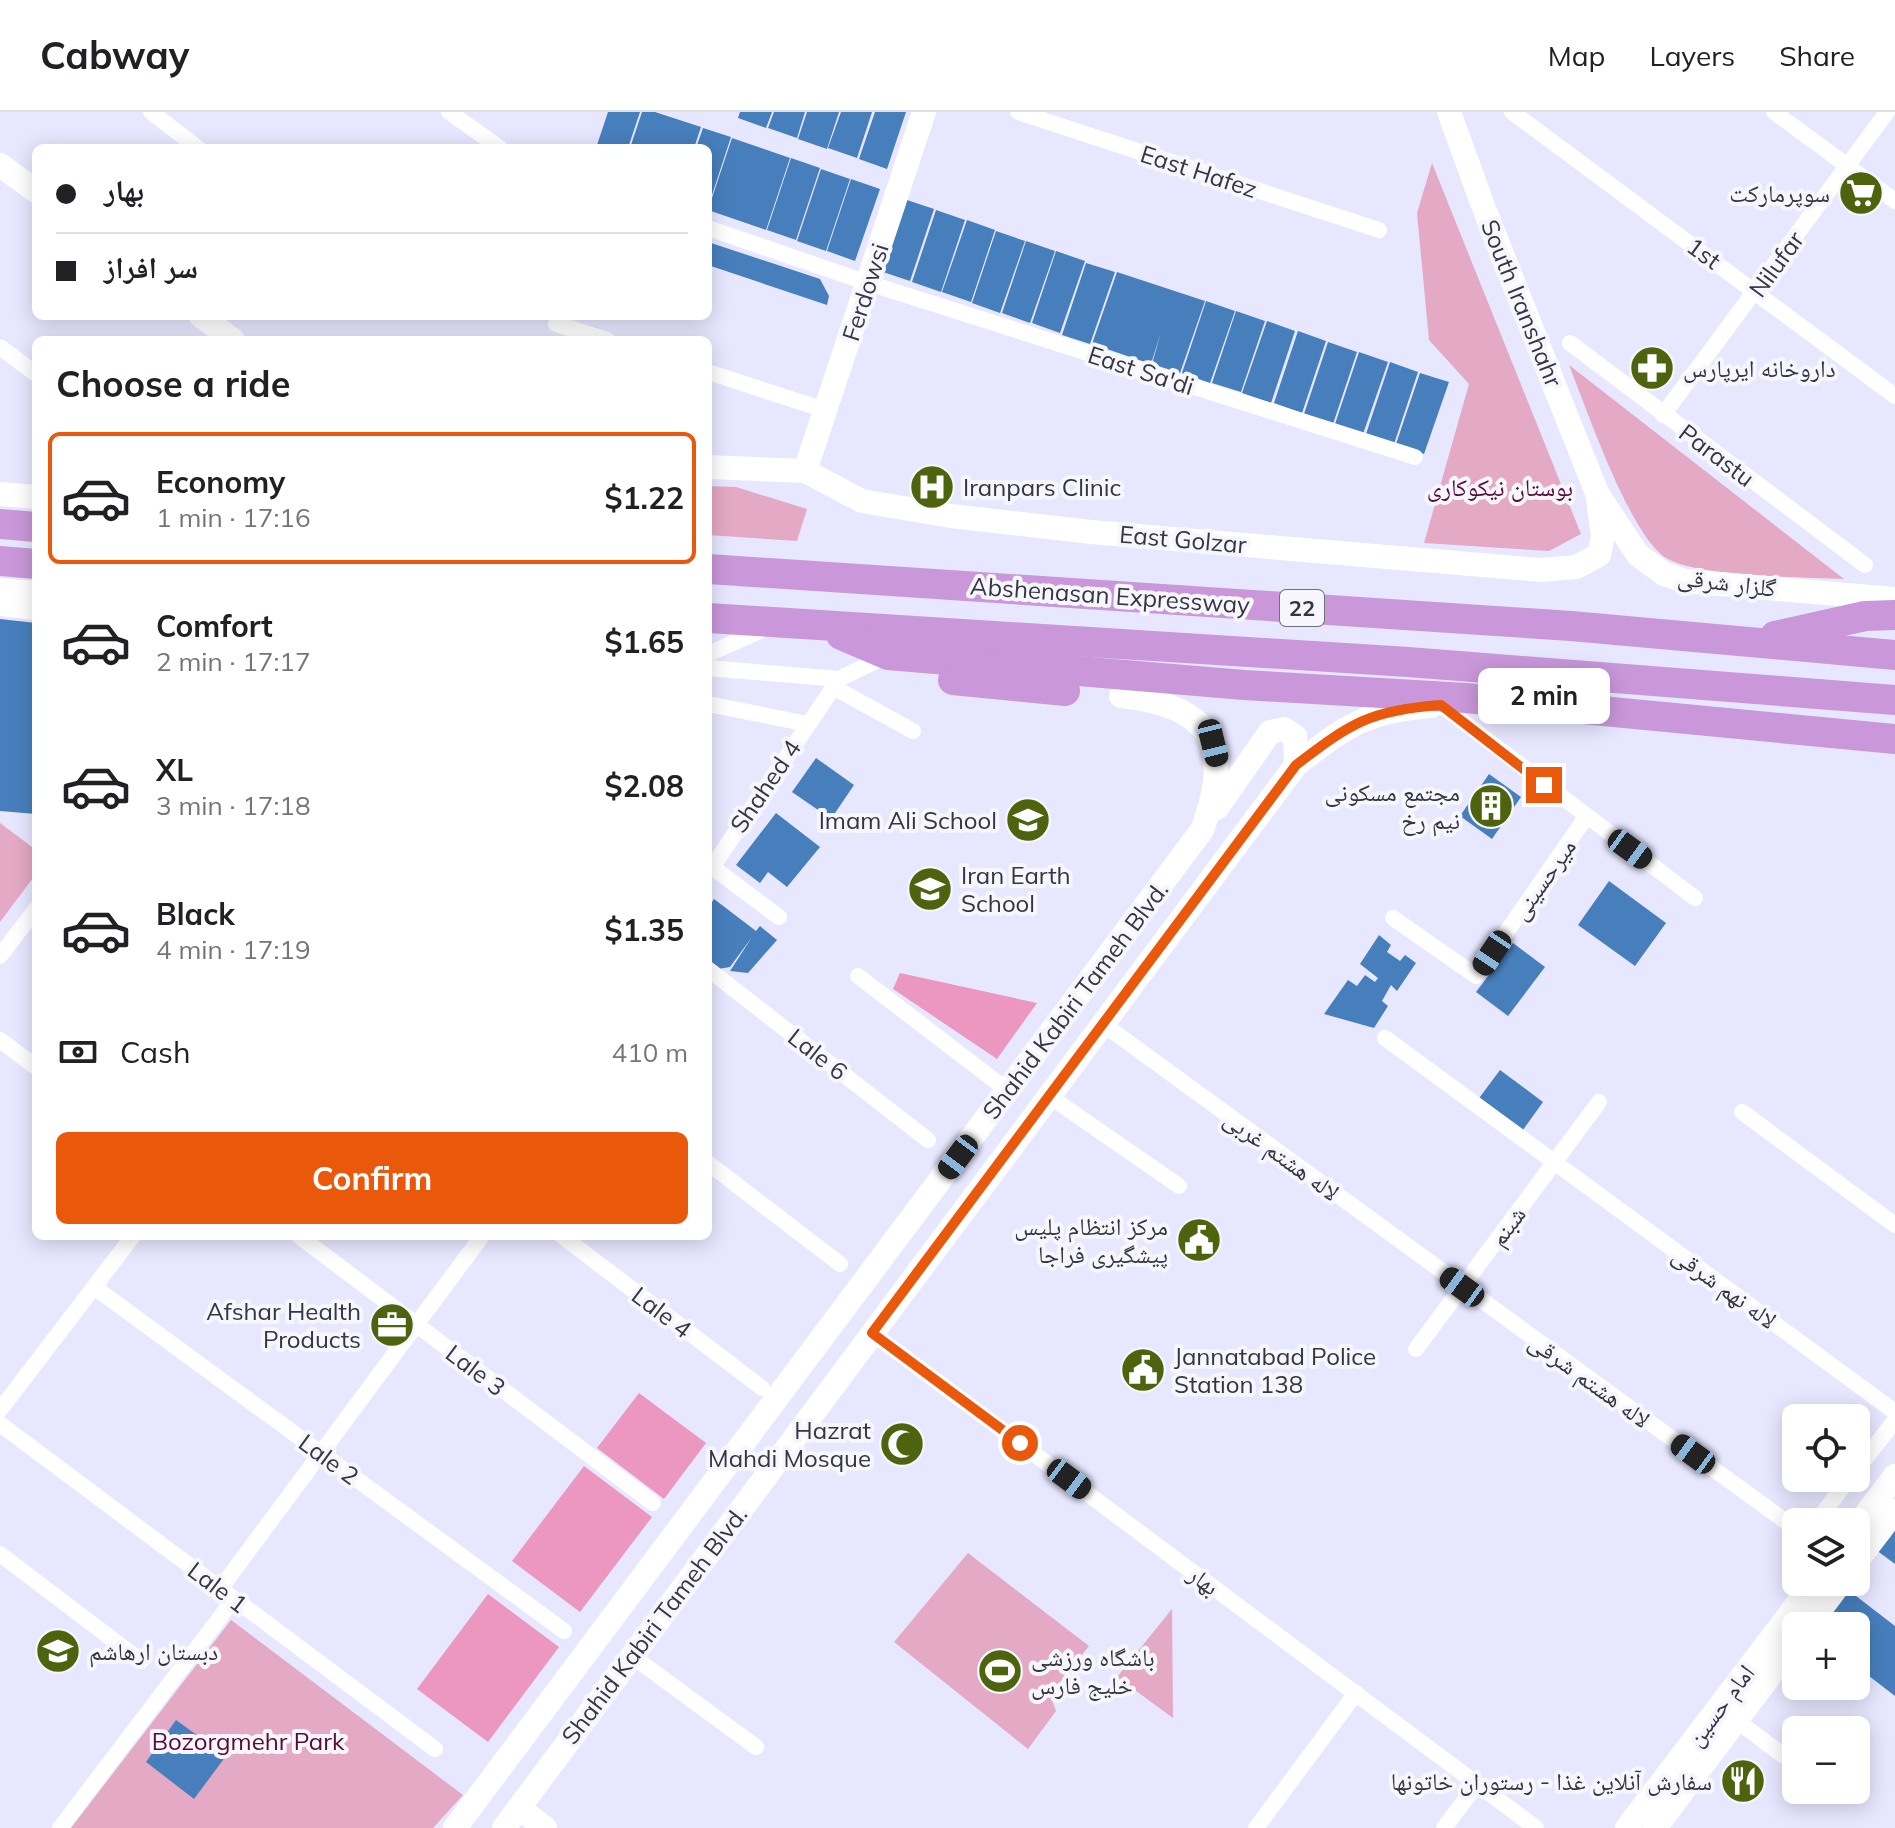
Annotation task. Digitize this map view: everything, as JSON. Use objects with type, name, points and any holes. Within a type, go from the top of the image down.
[{"type":"highway","points":[[0,524],[32,527]]},
{"type":"highway","points":[[0,561],[32,564]]},
{"type":"highway","name":"Abshenasan Expressway","points":[[712,569],[1571,626],[1895,655]]},
{"type":"highway","points":[[1747,642],[1865,616],[1895,615]]},
{"type":"highway","name":"Abshenasan Expressway","points":[[712,618],[1394,661],[1895,700]]},
{"type":"highway","points":[[821,626],[949,680],[1121,696]]},
{"type":"highway","points":[[888,655],[1895,739]]},
{"type":"main road","name":"Ferdowsi","points":[[805,471],[924,112]]},
{"type":"main road","name":"South Iranshahr","points":[[1449,112],[1597,493]]},
{"type":"main road","points":[[0,165],[32,188]]},
{"type":"main road","points":[[206,320],[228,336]]},
{"type":"main road","name":"East Golzar","points":[[712,467],[805,471],[862,501],[951,516],[1541,570],[1576,567],[1599,555],[1603,537],[1597,493]]},
{"type":"main road","name":"گلزار شرقی","points":[[1597,493],[1638,555],[1664,574],[1685,581],[1895,599]]},
{"type":"main road","points":[[0,494],[32,497]]},
{"type":"main road","points":[[0,590],[32,593]]},
{"type":"main road","name":"Shahid Kabiri Tameh Blvd.","points":[[455,1828],[1202,830],[1217,781],[1213,743],[1205,730],[1175,708],[1121,696]]},
{"type":"main road","name":"Shahid Kabiri Tameh Blvd.","points":[[504,1828],[1296,765],[1345,727],[1367,716],[1453,702]]},
{"type":"main road","points":[[1202,830],[1270,732],[1284,729],[1295,736],[1296,765]]},
{"type":"main road","points":[[1870,1509],[1895,1476]]},
{"type":"main road","points":[[1870,1544],[1895,1511]]},
{"type":"main road","name":"امام حسین","points":[[1655,1828],[1805,1596]]},
{"type":"main road","name":"امام حسین","points":[[1627,1828],[1782,1656]]},
{"type":"main road","points":[[543,1713],[544,1726],[551,1733],[558,1737],[572,1733]]},
{"type":"main road","points":[[519,1808],[545,1828]]},
{"type":"street","points":[[151,112],[193,144]]},
{"type":"street","points":[[449,112],[494,144]]},
{"type":"street","name":"East Hafez","points":[[1018,112],[1379,230]]},
{"type":"street","name":"1st","points":[[1512,112],[1895,396]]},
{"type":"street","points":[[1774,112],[1895,201]]},
{"type":"street","name":"Nilufar","points":[[1663,415],[1757,292],[1887,112]]},
{"type":"street","name":"East Sa'di","points":[[712,229],[868,283],[1415,457]]},
{"type":"street","points":[[556,324],[594,336]]},
{"type":"street","name":"Parastu","points":[[1570,343],[1865,565]]},
{"type":"street","points":[[0,347],[32,371]]},
{"type":"street","points":[[712,373],[825,410]]},
{"type":"street","points":[[0,608],[32,612]]},
{"type":"street","points":[[712,652],[776,623]]},
{"type":"street","points":[[836,683],[934,633]]},
{"type":"street","points":[[712,668],[836,683],[913,731]]},
{"type":"street","name":"Shahed 4","points":[[779,917],[716,870],[715,863],[836,683]]},
{"type":"street","points":[[1453,702],[1586,817],[1695,898]]},
{"type":"street","points":[[712,705],[808,724]]},
{"type":"street","name":"میرحسینی","points":[[1393,918],[1476,976],[1586,817]]},
{"type":"street","points":[[0,956],[32,914]]},
{"type":"street","name":"Lale 6","points":[[712,972],[928,1140]]},
{"type":"street","points":[[858,976],[1007,1090]]},
{"type":"street","name":"لاله هشتم غربی","points":[[1103,1024],[1462,1287]]},
{"type":"street","name":"لاله نهم شرقی","points":[[1385,1038],[1895,1412]]},
{"type":"street","points":[[0,1040],[32,1064]]},
{"type":"street","points":[[1049,1096],[1179,1186]]},
{"type":"street","name":"شبنم","points":[[1416,1349],[1599,1102]]},
{"type":"street","points":[[1742,1112],[1895,1225]]},
{"type":"street","points":[[712,1166],[840,1264]]},
{"type":"street","points":[[0,1410],[130,1240]]},
{"type":"street","name":"Lale 3","points":[[304,1240],[653,1503]]},
{"type":"street","points":[[60,1828],[227,1594],[321,1453],[479,1240]]},
{"type":"street","name":"Lale 4","points":[[567,1240],[762,1388]]},
{"type":"street","name":"Lale 2","points":[[94,1287],[564,1631]]},
{"type":"street","name":"لاله هشتم شرقی","points":[[1462,1287],[1782,1519]]},
{"type":"street","name":"بهار","points":[[872,1333],[1536,1828]]},
{"type":"street","points":[[1870,1453],[1895,1420]]},
{"type":"street","name":"Lale 1","points":[[0,1424],[435,1749]]},
{"type":"street","points":[[1827,1508],[1839,1492]]},
{"type":"street","points":[[0,1554],[141,1661]]},
{"type":"street","points":[[632,1656],[756,1747]]},
{"type":"street","points":[[1262,1826],[1356,1693]]},
{"type":"street","points":[[1727,1714],[1782,1755]]},
{"type":"street","points":[[1444,1828],[1477,1784]]},
{"type":"green space","name":"بوستان نیکوکاری","points":[[1432,163],[1581,534],[1549,551],[1424,543],[1469,384],[1429,340],[1417,213]]},
{"type":"green space","points":[[1569,365],[1844,579],[1727,573],[1668,559],[1639,527],[1625,500]]},
{"type":"green space","points":[[712,486],[736,487],[807,509],[797,541],[712,535]]},
{"type":"green space","points":[[0,823],[32,847],[32,879],[0,922]]},
{"type":"green space","name":"باشگاه ورزشی خلیج فارس","points":[[968,1553],[1089,1646],[1050,1695],[1056,1711],[1028,1749],[894,1642]]},
{"type":"green space","points":[[1172,1609],[1173,1718],[1117,1677]]},
{"type":"green space","name":"Bozorgmehr Park","points":[[231,1620],[463,1795],[433,1828],[71,1828]]},
{"type":"shaded area","points":[[900,973],[1037,1003],[997,1059],[893,989]]},
{"type":"shaded area","points":[[639,1393],[706,1443],[664,1499],[597,1448]]},
{"type":"shaded area","points":[[584,1466],[652,1517],[580,1612],[512,1561]]},
{"type":"shaded area","points":[[488,1594],[559,1647],[488,1742],[417,1689]]},
{"type":"building","points":[[608,112],[640,112],[629,144],[597,144]]},
{"type":"building","points":[[642,112],[655,112],[701,127],[695,144],[631,144]]},
{"type":"building","points":[[740,112],[772,112],[766,128],[738,118]]},
{"type":"building","points":[[774,112],[805,112],[797,138],[768,128]]},
{"type":"building","points":[[807,112],[839,112],[827,149],[798,139]]},
{"type":"building","points":[[841,112],[872,112],[857,158],[828,148]]},
{"type":"building","points":[[875,112],[906,112],[887,169],[859,159]]},
{"type":"building","points":[[703,128],[731,137],[712,195],[712,144],[697,144]]},
{"type":"building","points":[[732,138],[790,158],[766,230],[712,211],[712,198]]},
{"type":"building","points":[[791,158],[820,168],[796,240],[767,230]]},
{"type":"building","points":[[821,169],[850,179],[826,251],[797,241]]},
{"type":"building","points":[[851,179],[880,189],[855,261],[827,251]]},
{"type":"building","points":[[907,200],[934,209],[910,281],[883,272]]},
{"type":"building","points":[[936,210],[965,220],[941,292],[912,282]]},
{"type":"building","points":[[967,220],[995,230],[971,302],[942,292]]},
{"type":"building","points":[[996,231],[1025,241],[1000,313],[972,303]]},
{"type":"building","points":[[1026,241],[1055,251],[1030,323],[1002,313]]},
{"type":"building","points":[[712,243],[820,279],[829,296],[827,305],[712,266]]},
{"type":"building","points":[[1056,251],[1085,261],[1060,333],[1032,323]]},
{"type":"building","points":[[1086,263],[1115,272],[1090,344],[1062,335]]},
{"type":"building","points":[[1117,272],[1205,301],[1180,373],[1152,364],[1161,332],[1151,364],[1092,344]]},
{"type":"building","points":[[1206,301],[1235,311],[1210,383],[1182,373]]},
{"type":"building","points":[[1236,311],[1265,321],[1241,392],[1212,383]]},
{"type":"building","points":[[1267,321],[1295,331],[1271,403],[1242,393]]},
{"type":"building","points":[[1298,331],[1326,341],[1302,413],[1274,403]]},
{"type":"building","points":[[1328,342],[1357,352],[1333,424],[1304,414]]},
{"type":"building","points":[[1359,352],[1388,362],[1363,434],[1335,424]]},
{"type":"building","points":[[1390,362],[1418,372],[1394,444],[1366,434]]},
{"type":"building","points":[[1420,373],[1449,382],[1424,454],[1396,444]]},
{"type":"building","points":[[0,619],[32,623],[32,814],[0,811]]},
{"type":"building","points":[[816,758],[854,785],[831,819],[792,792]]},
{"type":"building","name":"مجتمع مسکونی نیم رخ","points":[[1489,774],[1521,797],[1492,839],[1460,816]]},
{"type":"building","points":[[776,813],[820,847],[787,887],[768,872],[760,883],[736,865]]},
{"type":"building","points":[[1609,881],[1666,923],[1635,966],[1578,925]]},
{"type":"building","points":[[714,899],[756,931],[760,926],[777,940],[748,973],[730,971],[752,937],[730,967],[712,967]]},
{"type":"building","points":[[1379,935],[1391,945],[1387,952],[1400,961],[1405,955],[1416,963],[1397,991],[1391,985],[1382,1001],[1388,1006],[1374,1028],[1324,1014],[1348,980],[1357,986],[1365,975],[1375,982],[1378,978],[1360,964]]},
{"type":"building","points":[[1513,943],[1545,967],[1508,1016],[1476,992]]},
{"type":"building","points":[[1500,1070],[1543,1102],[1520,1134],[1477,1101]]},
{"type":"building","points":[[1895,1516],[1895,1564],[1872,1547]]},
{"type":"building","points":[[1836,1596],[1856,1596],[1895,1626],[1895,1696],[1870,1677],[1870,1612],[1824,1612]]},
{"type":"building","points":[[176,1720],[226,1756],[194,1799],[146,1762]]},
{"type":"place","name":"سوپرمارکت","points":[[1861,193]]},
{"type":"place","name":"داروخانه ایرپارس","points":[[1652,368]]},
{"type":"place","name":"Iranpars Clinic","points":[[932,487]]},
{"type":"place","name":"مجتمع مسکونی نیم رخ","points":[[1491,806]]},
{"type":"place","name":"Imam Ali School","points":[[1028,820]]},
{"type":"place","name":"Iran Earth School","points":[[930,889]]},
{"type":"place","name":"مرکز انتظام پلیس پیشگیری فراجا","points":[[1199,1240]]},
{"type":"place","name":"Afshar Health Products","points":[[392,1325]]},
{"type":"place","name":"Jannatabad Police Station 138","points":[[1143,1370]]},
{"type":"place","name":"Hazrat Mahdi Mosque","points":[[902,1444]]},
{"type":"place","name":"دبستان ارهاشم","points":[[58,1651]]},
{"type":"place","name":"باشگاه ورزشی خلیج فارس","points":[[1000,1671]]},
{"type":"place","name":"سفارش آنلاین غذا - رستوران خاتونها","points":[[1743,1781]]},
{"type":"route","points":[[1020,1443],[872,1333],[1296,765],[1345,727],[1367,716],[1441,705],[1544,785]]}]
